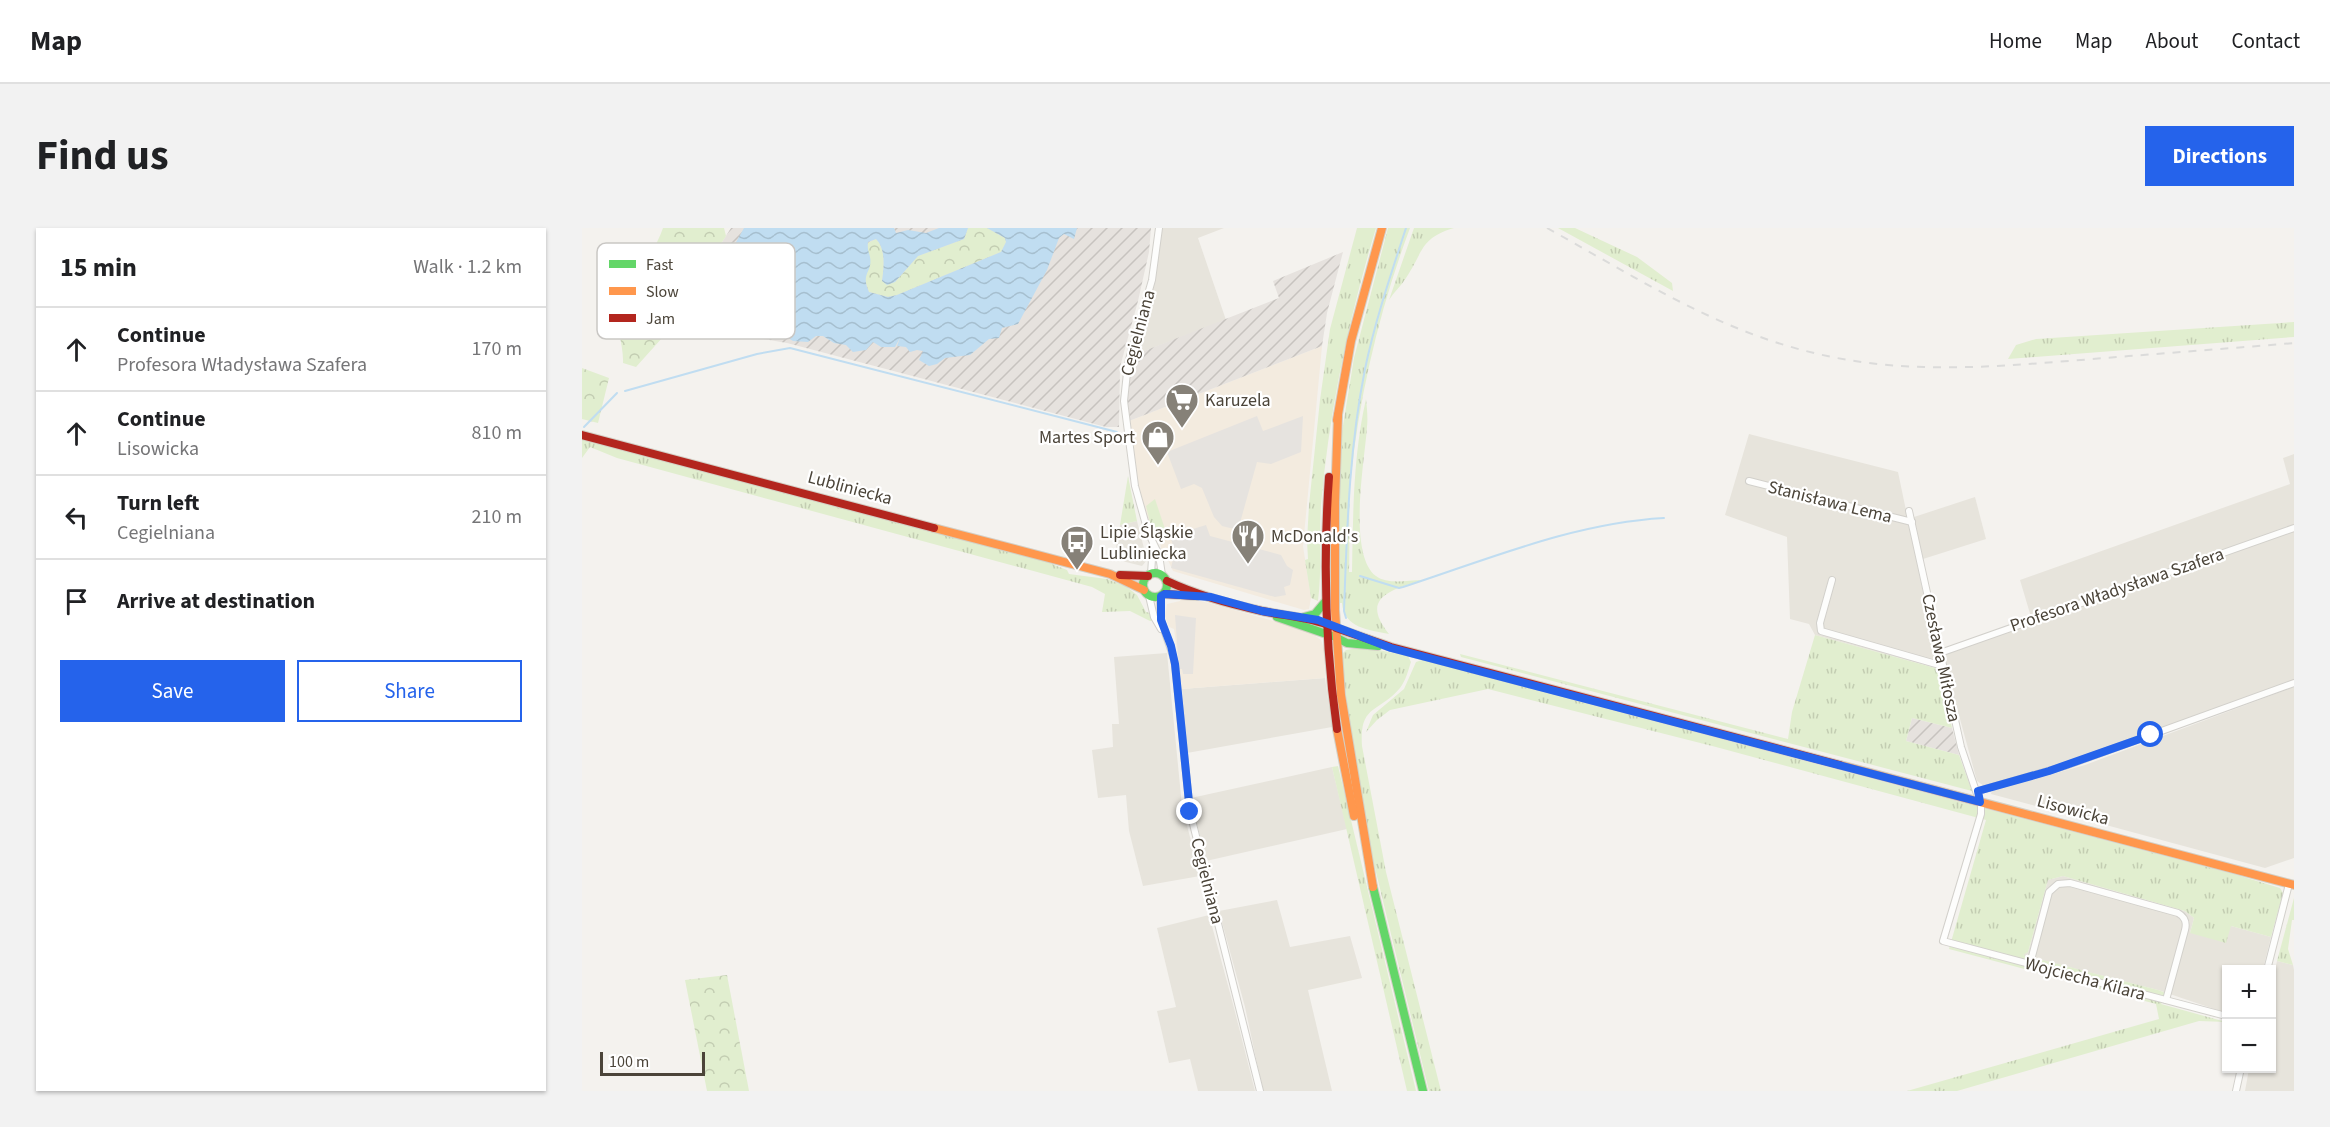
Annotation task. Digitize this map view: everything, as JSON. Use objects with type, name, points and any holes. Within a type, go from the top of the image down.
[{"type":"main road","points":[[1371,879],[1348,791],[1336,729],[1331,693],[1325,602],[1327,498],[1338,415],[1351,341],[1382,228]]},
{"type":"main road","points":[[1338,415],[1335,502],[1336,638],[1346,731],[1371,879],[1423,1091]]},
{"type":"main road","name":"Lubliniecka","points":[[582,435],[1110,574],[1147,593]]},
{"type":"main road","name":"Lubliniecka","points":[[1110,574],[1149,575]]},
{"type":"main road","points":[[1149,575],[1165,578],[1168,588],[1163,595],[1147,593],[1143,583],[1149,575]]},
{"type":"main road","name":"Lisowicka","points":[[1165,578],[1211,597],[1262,611],[1350,643],[1391,648]]},
{"type":"main road","name":"Lisowicka","points":[[1163,595],[1211,597]]},
{"type":"main road","points":[[1305,617],[1315,614],[1325,602]]},
{"type":"main road","name":"Lisowicka","points":[[1262,611],[1305,617],[1391,648],[2291,885]]},
{"type":"street","name":"Cegielniana","points":[[1159,228],[1152,280],[1128,363],[1124,394],[1126,433],[1133,480],[1146,528],[1159,555],[1165,578]]},
{"type":"street","name":"Stanisława Lema","points":[[1749,482],[1912,522]]},
{"type":"street","name":"Czesława Miłosza","points":[[1909,511],[1963,755],[1978,791],[1981,814],[1943,941]]},
{"type":"street","name":"Profesora Władysława Szafera","points":[[1940,653],[2294,528]]},
{"type":"street","name":"Cegielniana","points":[[1149,575],[1153,544]]},
{"type":"street","points":[[1832,580],[1820,623],[1821,631],[1942,666]]},
{"type":"street","name":"Cegielniana","points":[[1147,593],[1157,623],[1171,646],[1175,664],[1190,812],[1260,1091]]},
{"type":"street","name":"Cegielniana","points":[[1163,595],[1160,610],[1165,634]]},
{"type":"street","points":[[1978,791],[2065,766],[2294,683]]},
{"type":"street","points":[[2030,964],[2049,892],[2058,884],[2070,883],[2183,917],[2186,923],[2185,930],[2166,1000]]},
{"type":"street","points":[[2268,965],[2291,885]]},
{"type":"street","name":"Wojciecha Kilara","points":[[1943,941],[2222,1015]]},
{"type":"street","points":[[2236,1091],[2240,1073]]},
{"type":"shaded area","points":[[731,228],[1151,228],[1149,252],[1120,367],[1119,427],[1106,427],[787,343],[764,339],[795,339],[795,243],[721,243]]},
{"type":"shaded area","points":[[1162,228],[1224,228],[1198,238],[1226,320],[1134,355]]},
{"type":"shaded area","points":[[1343,252],[1327,313],[1322,346],[1129,421],[1126,403],[1129,374],[1134,355],[1279,298],[1273,281]]},
{"type":"shaded area","points":[[1322,346],[1303,546],[1311,598],[1309,609],[1304,610],[1173,571],[1167,558],[1163,557],[1159,538],[1151,534],[1138,486],[1129,421]]},
{"type":"shaded area","points":[[1257,416],[1263,431],[1303,416],[1301,452],[1271,464],[1257,462],[1238,530],[1222,526],[1214,517],[1202,488],[1194,484],[1181,489],[1167,452]]},
{"type":"shaded area","points":[[1749,434],[1898,472],[1939,669],[1815,635],[1809,624],[1790,619],[1787,537],[1725,515]]},
{"type":"shaded area","points":[[2294,454],[2294,681],[2095,754],[1984,786],[1977,781],[1946,668],[1945,657],[1949,652],[2034,621],[2020,580],[2290,484],[2283,458]]},
{"type":"shaded area","points":[[1975,497],[1986,539],[1923,559],[1914,517]]},
{"type":"shaded area","points":[[1137,521],[1147,560],[1142,566],[1114,559],[1120,525]]},
{"type":"shaded area","points":[[1206,525],[1210,536],[1281,555],[1287,566],[1293,570],[1290,585],[1284,587],[1286,595],[1275,597],[1171,568],[1175,551],[1170,536]]},
{"type":"shaded area","points":[[1181,598],[1201,601],[1288,625],[1314,635],[1321,640],[1324,649],[1325,678],[1182,689],[1174,629],[1169,627],[1165,616],[1167,604],[1180,601]]},
{"type":"shaded area","points":[[1175,615],[1196,618],[1193,674],[1183,674],[1182,669],[1179,669]]},
{"type":"shaded area","points":[[1167,653],[1182,806],[1200,876],[1143,886],[1129,831],[1126,795],[1098,798],[1092,750],[1113,747],[1112,724],[1119,724],[1114,657]]},
{"type":"shaded area","points":[[1325,678],[1332,727],[1187,753],[1182,689]]},
{"type":"shaded area","points":[[2294,687],[2294,858],[2265,868],[1991,794],[1992,791],[2085,765]]},
{"type":"shaded area","points":[[1912,718],[1952,728],[1959,755],[1906,741]]},
{"type":"shaded area","points":[[1332,767],[1347,829],[1206,861],[1191,798]]},
{"type":"shaded area","points":[[2063,876],[2185,911],[2194,918],[2190,933],[2231,926],[2271,937],[2264,965],[2222,965],[2222,1012],[2158,990],[2022,955],[2028,952],[2048,880]]},
{"type":"shaded area","points":[[1277,900],[1290,947],[1350,936],[1362,978],[1308,990],[1332,1091],[1263,1091],[1245,1007],[1219,911]]},
{"type":"shaded area","points":[[1209,915],[1255,1091],[1198,1091],[1190,1059],[1169,1063],[1157,1011],[1176,1007],[1157,928]]},
{"type":"shaded area","points":[[2277,961],[2293,965],[2294,970],[2294,1091],[2245,1091],[2248,1073],[2276,1073]]},
{"type":"green space","points":[[663,228],[724,228],[726,236],[722,243],[656,243]]},
{"type":"green space","points":[[968,228],[987,228],[1005,238],[1006,242],[1001,252],[897,295],[888,297],[869,292],[864,277],[868,243],[876,239],[883,253],[882,281],[895,282],[918,256],[964,239]]},
{"type":"green space","points":[[1357,228],[1376,228],[1341,365],[1329,435],[1321,505],[1318,601],[1311,598],[1305,560],[1308,559],[1309,505],[1330,329]]},
{"type":"green space","points":[[1388,228],[1410,228],[1389,289],[1360,413],[1350,488],[1349,572],[1352,572],[1356,463],[1366,399],[1367,424],[1361,482],[1360,528],[1367,565],[1381,579],[1422,580],[1390,592],[1378,603],[1377,611],[1389,634],[1352,623],[1347,618],[1342,603],[1337,603],[1341,438],[1354,358]]},
{"type":"green space","points":[[1414,228],[1454,228],[1429,241],[1389,300]]},
{"type":"green space","points":[[1558,228],[1575,228],[1637,257],[1672,283],[1673,291]]},
{"type":"green space","points":[[2294,322],[2294,337],[2008,359],[2016,345],[2036,339]]},
{"type":"green space","points":[[621,339],[661,339],[636,367],[623,363]]},
{"type":"green space","points":[[582,368],[609,378],[598,423],[582,419]]},
{"type":"green space","points":[[582,439],[1042,560],[1067,570],[1069,574],[1107,579],[1127,587],[1137,595],[1153,621],[1130,611],[1102,612],[1105,594],[1092,587],[617,458],[590,447],[582,458]]},
{"type":"green space","points":[[1128,476],[1137,521],[1120,525]]},
{"type":"green space","points":[[1155,499],[1167,535],[1157,535],[1151,527],[1146,506]]},
{"type":"green space","points":[[1815,635],[1939,669],[1952,728],[1912,718],[1906,741],[1959,755],[1972,791],[1461,657],[1460,654],[1788,739],[1792,712]]},
{"type":"green space","points":[[1364,647],[1408,656],[1411,662],[1400,688],[1367,716],[1362,732],[1362,746],[1386,872],[1441,1091],[1429,1091],[1367,835],[1347,706],[1342,654],[1346,650]]},
{"type":"green space","points":[[1422,660],[2280,888],[2283,893],[2271,937],[2231,926],[2226,943],[2190,933],[2194,918],[2185,911],[2063,876],[2048,880],[2028,952],[2023,955],[2158,990],[2169,994],[2161,1004],[2222,1022],[2199,1021],[1957,1091],[1907,1091],[2159,1019],[2156,1004],[1949,949],[1986,820],[1716,747],[1488,689],[1390,710],[1366,732],[1373,715],[1404,689],[1416,662]]},
{"type":"green space","points":[[1338,766],[1416,1091],[1407,1091],[1332,767]]},
{"type":"green space","points":[[2294,898],[2294,920],[2292,920],[2288,949],[2293,965],[2277,961]]},
{"type":"green space","points":[[727,975],[749,1091],[707,1091],[685,980]]},
{"type":"water","points":[[744,228],[894,228],[896,233],[908,230],[926,233],[939,228],[968,228],[964,239],[918,256],[895,282],[887,285],[882,281],[884,264],[879,243],[876,239],[868,242],[870,266],[866,281],[869,292],[888,297],[1001,252],[1006,242],[1005,238],[987,228],[1077,228],[1074,239],[1064,234],[1059,238],[1047,270],[1018,324],[1002,328],[999,338],[989,339],[970,355],[945,358],[929,366],[919,360],[923,351],[910,352],[906,347],[897,346],[900,338],[895,347],[881,347],[873,342],[866,350],[853,352],[846,345],[834,343],[823,336],[816,336],[808,342],[790,339],[795,339],[795,243],[736,243]]},
{"type":"waterway","points":[[1346,618],[1344,611],[1346,550],[1355,429],[1365,369],[1374,333],[1406,228]]},
{"type":"waterway","points":[[625,391],[757,354],[790,348],[1117,432]]},
{"type":"waterway","points":[[584,427],[617,393]]},
{"type":"waterway","points":[[1360,576],[1399,588],[1565,535],[1630,521],[1664,518]]},
{"type":"railway","points":[[1547,228],[1664,294],[1725,323],[1788,346],[1825,356],[1861,362],[1898,366],[1970,367],[2294,343]]},
{"type":"traffic: fast","points":[[1155,573],[1164,576],[1167,585],[1164,594],[1155,597],[1146,594],[1143,585],[1146,576],[1155,573]]},
{"type":"traffic: fast","points":[[1304,617],[1315,614],[1325,602]]},
{"type":"traffic: fast","points":[[1277,617],[1332,636]]},
{"type":"traffic: fast","points":[[1337,638],[1347,643],[1378,646]]},
{"type":"traffic: fast","points":[[1373,887],[1423,1091]]},
{"type":"traffic: slow","points":[[1337,420],[1351,341],[1382,228]]},
{"type":"traffic: slow","points":[[1338,415],[1335,610],[1341,695],[1373,887]]},
{"type":"traffic: slow","points":[[934,528],[1110,574],[1144,590]]},
{"type":"traffic: slow","points":[[1337,729],[1354,816]]},
{"type":"traffic: slow","points":[[1840,765],[2294,885]]},
{"type":"traffic: jam","points":[[582,435],[934,528]]},
{"type":"traffic: jam","points":[[1329,477],[1326,603],[1337,729]]},
{"type":"traffic: jam","points":[[1120,575],[1148,576]]},
{"type":"traffic: jam","points":[[1167,581],[1225,602],[1331,626]]},
{"type":"traffic: jam","points":[[1165,594],[1197,596]]},
{"type":"traffic: jam","points":[[1336,628],[1391,647],[1840,765]]},
{"type":"place","name":"Karuzela","points":[[1182,429]]},
{"type":"place","name":"Martes Sport","points":[[1158,466]]},
{"type":"place","name":"McDonald's","points":[[1248,565]]},
{"type":"place","name":"Lipie Śląskie Lubliniecka","points":[[1077,571]]},
{"type":"route","points":[[1190,812],[1175,664],[1171,646],[1162,626],[1160,610],[1161,596],[1170,593],[1211,597],[1262,611],[1318,620],[1391,648],[1980,802],[1978,791],[2049,771],[2151,735]]}]
